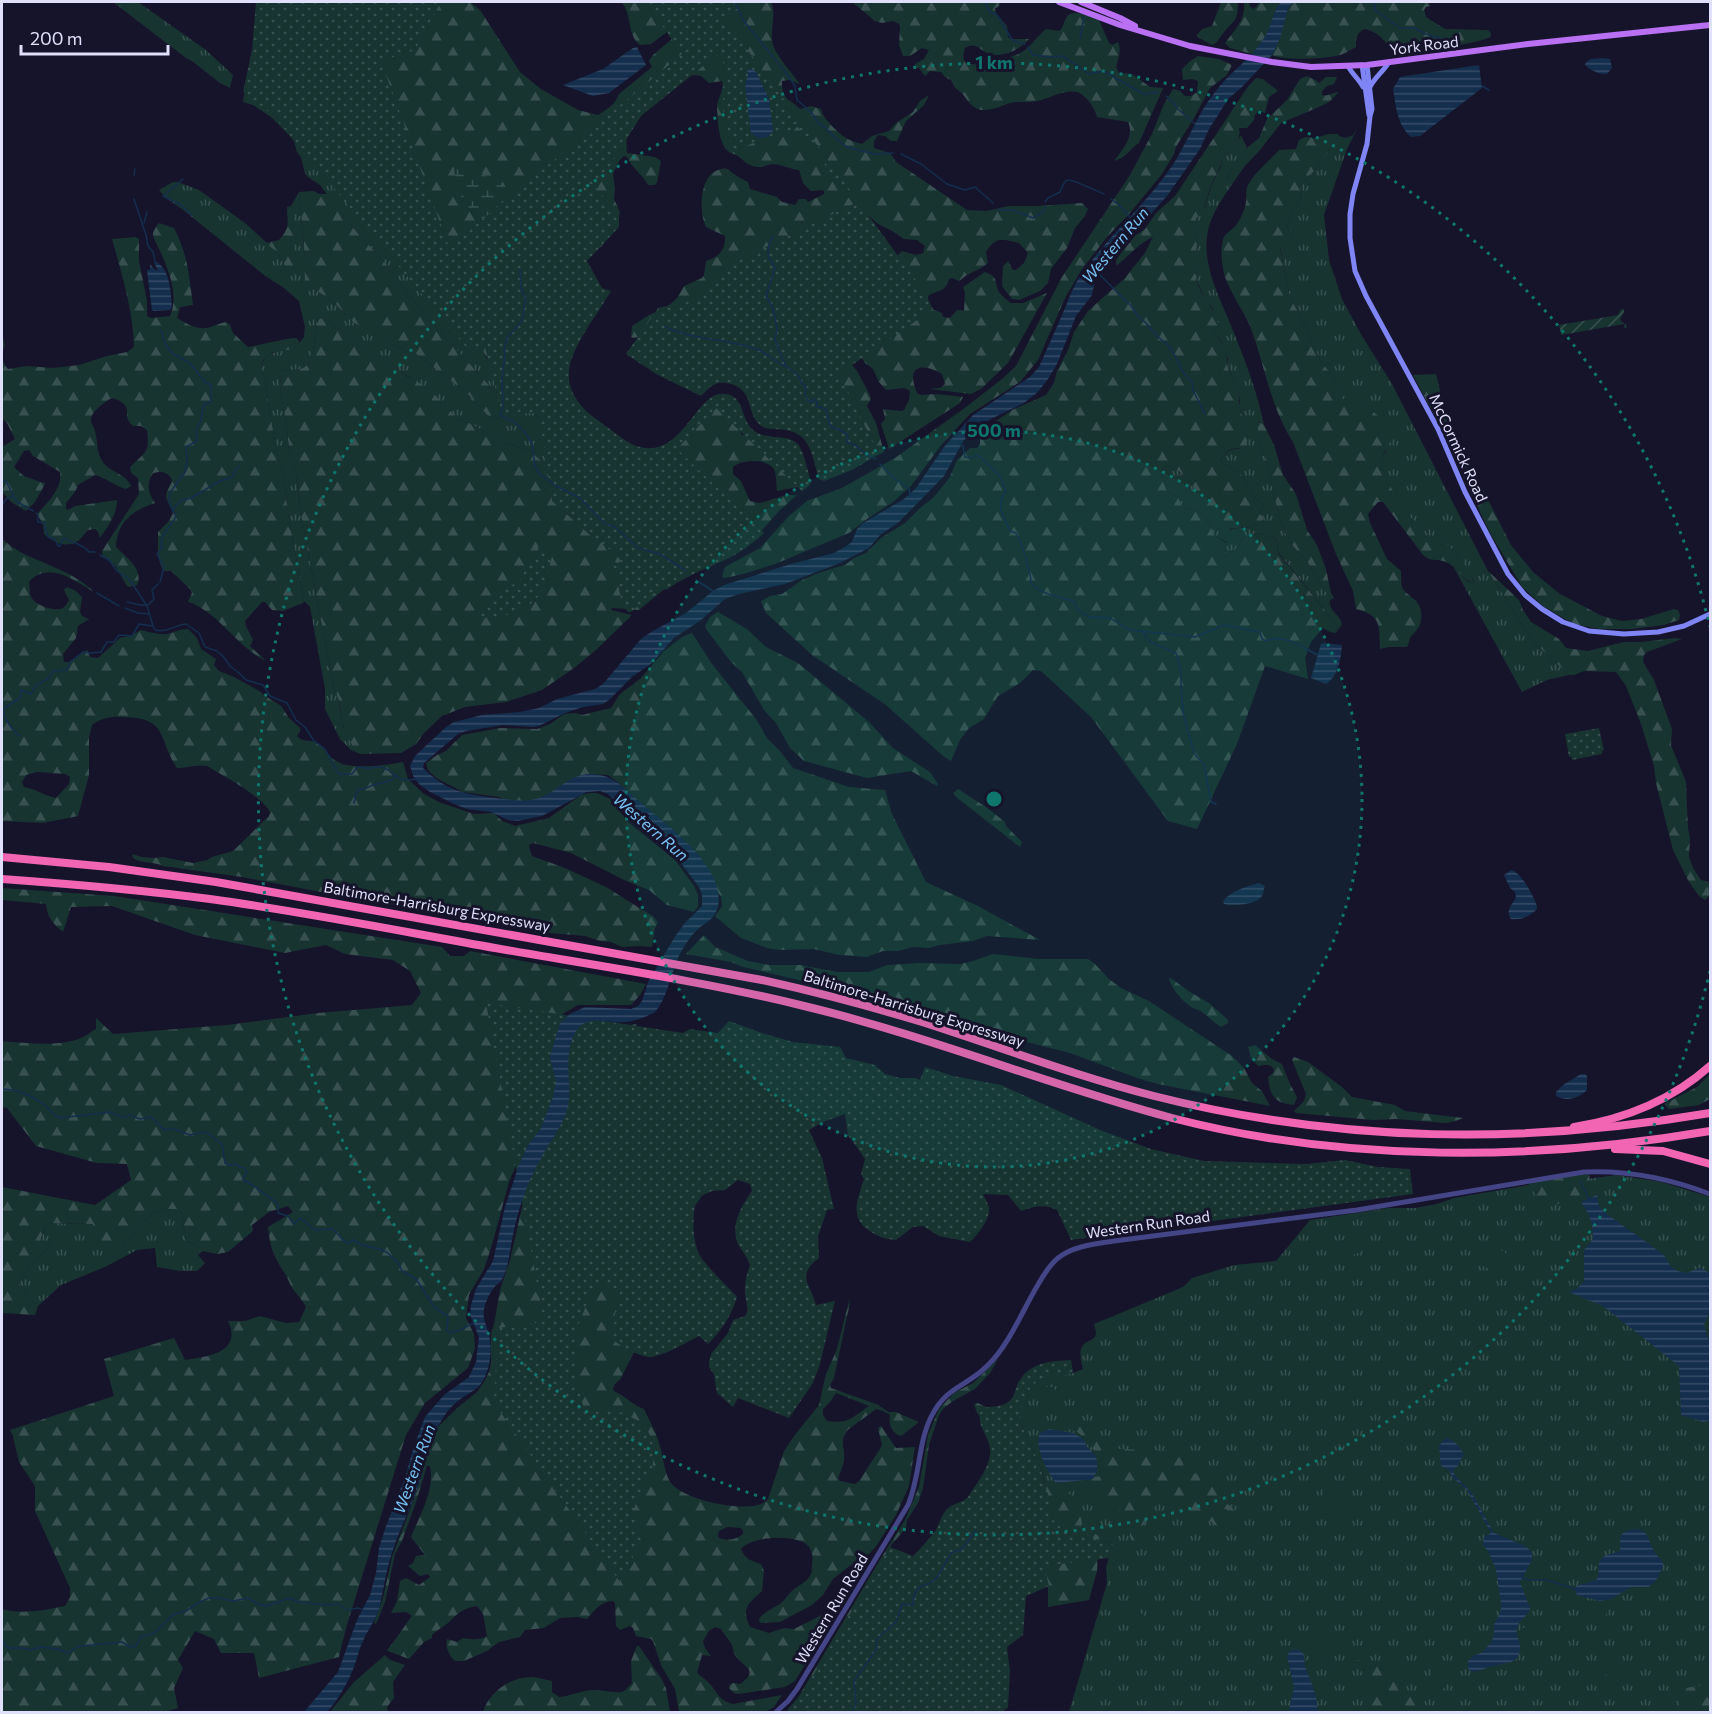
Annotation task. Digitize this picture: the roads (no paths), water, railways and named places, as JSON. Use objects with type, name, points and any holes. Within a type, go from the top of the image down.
[{"type":"highway","name":"Baltimore-Harrisburg Expressway","points":[[2,857],[109,867],[216,882],[762,980],[922,1022],[1137,1091],[1220,1110],[1303,1124],[1379,1132],[1468,1136],[1553,1133],[1710,1113]]},
{"type":"highway","name":"Baltimore-Harrisburg Expressway","points":[[2,879],[108,887],[235,903],[760,995],[852,1018],[1106,1099],[1177,1119],[1299,1141],[1387,1150],[1478,1153],[1583,1148],[1710,1131]]},
{"type":"highway","points":[[1553,1133],[1556,1128],[1587,1124],[1639,1110],[1670,1096],[1710,1066]]},
{"type":"highway","points":[[1583,1148],[1663,1152],[1710,1164]]},
{"type":"main road","name":"York Road","points":[[1059,2],[1120,25],[1190,46],[1304,66],[1364,65],[1528,44],[1710,26]]},
{"type":"main road","points":[[1070,2],[1090,9],[1098,16]]},
{"type":"main road","name":"York Road","points":[[1081,2],[1144,31]]},
{"type":"main road","points":[[1348,66],[1352,74],[1368,90],[1389,62]]},
{"type":"main road","name":"McCormick Road","points":[[1364,65],[1370,116],[1367,144],[1353,194],[1350,214],[1350,238],[1355,271],[1366,296],[1438,429],[1465,492],[1508,574],[1542,609],[1563,622],[1589,631],[1624,634],[1658,632],[1684,626],[1710,614]]},
{"type":"street","name":"Western Run Road","points":[[776,1713],[797,1689],[908,1505],[915,1486],[927,1428],[934,1410],[947,1394],[978,1373],[995,1357],[1044,1275],[1063,1254],[1096,1244],[1357,1210],[1584,1172],[1612,1172],[1663,1179],[1710,1194]]},
{"type":"water","name":"Western Run","points":[[1281,2],[1293,2],[1288,8],[1280,38],[1272,55],[1229,98],[1209,129],[1200,149],[1167,196],[1102,267],[1096,276],[1092,295],[1076,316],[1057,364],[1048,379],[1038,392],[1024,403],[975,429],[964,440],[944,476],[899,522],[880,535],[869,548],[840,563],[785,584],[725,599],[701,620],[674,638],[651,664],[633,676],[603,704],[565,713],[539,726],[503,725],[466,731],[458,734],[424,763],[423,768],[430,775],[453,789],[479,796],[516,800],[542,797],[582,775],[596,774],[609,778],[627,790],[682,837],[698,854],[713,877],[719,902],[715,915],[688,940],[678,959],[666,993],[654,1013],[630,1022],[587,1022],[573,1037],[569,1053],[569,1098],[566,1113],[527,1187],[506,1270],[501,1282],[490,1293],[485,1306],[484,1316],[491,1349],[484,1380],[449,1410],[435,1434],[416,1493],[390,1559],[379,1610],[362,1644],[346,1685],[327,1712],[304,1712],[338,1672],[357,1620],[370,1595],[379,1548],[425,1417],[444,1395],[469,1377],[476,1362],[479,1337],[470,1315],[471,1305],[476,1289],[493,1261],[505,1207],[519,1165],[527,1147],[541,1128],[553,1097],[556,1082],[550,1057],[560,1023],[570,1014],[585,1007],[631,1009],[638,1006],[648,982],[676,935],[702,906],[702,894],[699,887],[675,855],[645,831],[608,794],[600,791],[587,792],[542,816],[518,821],[508,820],[491,812],[467,809],[430,792],[414,778],[410,766],[415,756],[454,722],[482,715],[539,708],[557,699],[595,689],[603,684],[641,639],[686,613],[713,591],[724,585],[834,553],[852,542],[857,529],[863,523],[904,499],[916,488],[944,447],[973,415],[1030,377],[1039,367],[1080,277],[1164,178],[1209,100],[1264,38]]},
{"type":"water","points":[[637,47],[646,65],[609,93],[593,96],[563,85],[603,69]]},
{"type":"water","points":[[1591,59],[1610,59],[1612,68],[1607,74],[1595,72],[1585,65]]},
{"type":"water","points":[[1479,65],[1482,88],[1420,136],[1411,137],[1406,132],[1398,115],[1393,89],[1400,77]]},
{"type":"water","points":[[751,68],[756,72],[769,99],[773,131],[768,137],[758,138],[751,133],[745,84],[747,71]]},
{"type":"water","points":[[155,261],[164,270],[169,281],[172,306],[170,310],[152,310],[147,270],[150,270],[150,264],[158,271]]},
{"type":"water","points":[[1321,644],[1342,645],[1336,672],[1326,684],[1311,678]]},
{"type":"water","points":[[1511,870],[1523,880],[1537,906],[1534,912],[1522,918],[1511,919],[1509,916],[1510,908],[1516,897],[1504,875]]},
{"type":"water","points":[[1259,883],[1265,886],[1259,899],[1244,904],[1224,904],[1226,897],[1244,887]]},
{"type":"water","points":[[1581,1074],[1587,1076],[1587,1090],[1573,1098],[1565,1099],[1556,1096],[1556,1092],[1563,1085]]},
{"type":"water","points":[[1597,1195],[1599,1206],[1604,1212],[1664,1255],[1671,1267],[1686,1273],[1700,1268],[1710,1273],[1710,1311],[1704,1325],[1710,1344],[1710,1420],[1704,1422],[1681,1415],[1679,1366],[1603,1306],[1569,1292],[1584,1282],[1584,1250],[1593,1239],[1590,1219],[1581,1202]]},
{"type":"water","points":[[1049,1429],[1073,1433],[1083,1439],[1097,1460],[1097,1471],[1093,1479],[1055,1482],[1045,1465],[1039,1445],[1040,1433]]},
{"type":"water","points":[[1447,1438],[1455,1442],[1464,1454],[1453,1470],[1455,1476],[1471,1492],[1494,1533],[1525,1546],[1532,1554],[1532,1560],[1520,1582],[1530,1608],[1517,1628],[1520,1646],[1518,1657],[1511,1662],[1476,1671],[1470,1671],[1468,1661],[1483,1652],[1492,1641],[1501,1603],[1496,1570],[1483,1544],[1484,1537],[1491,1533],[1467,1490],[1452,1477],[1449,1470],[1441,1466],[1439,1446]]},
{"type":"water","points":[[1636,1529],[1646,1534],[1663,1562],[1663,1567],[1655,1582],[1648,1587],[1631,1587],[1611,1599],[1600,1601],[1577,1595],[1576,1586],[1596,1580],[1602,1558],[1620,1551],[1623,1533]]},
{"type":"water","points":[[1298,1649],[1304,1655],[1305,1666],[1316,1695],[1317,1712],[1290,1712],[1289,1710],[1294,1687],[1287,1656],[1290,1651]]},
{"type":"waterway","points":[[735,2],[743,20],[795,86],[797,100],[811,112],[819,124],[847,147],[874,154],[893,153]]},
{"type":"waterway","points":[[985,2],[990,12],[997,15],[1013,41],[1025,44]]},
{"type":"waterway","points":[[1374,2],[1375,10],[1400,28],[1414,28],[1446,42]]},
{"type":"waterway","points":[[1080,38],[1084,17]]},
{"type":"waterway","points":[[1028,47],[1033,55],[1063,56],[1089,74],[1103,71],[1142,93],[1158,92]]},
{"type":"waterway","points":[[1482,86],[1489,90]]},
{"type":"waterway","points":[[1166,96],[1195,124]]},
{"type":"waterway","points":[[901,154],[921,164],[947,184],[965,190],[975,187],[993,203]]},
{"type":"waterway","points":[[134,176],[135,169]]},
{"type":"waterway","points":[[183,179],[163,196],[181,205],[192,215]]},
{"type":"waterway","points":[[1045,202],[1060,192],[1068,180],[1104,194]]},
{"type":"waterway","points":[[134,199],[148,246],[153,252],[155,261]]},
{"type":"waterway","name":"Western Run","points":[[1111,199],[1130,217]]},
{"type":"waterway","points":[[998,210],[1013,210],[1033,218],[1043,212],[1045,207]]},
{"type":"waterway","points":[[144,223],[147,212]]},
{"type":"waterway","points":[[773,236],[768,256],[775,268],[766,296],[773,308],[777,329],[775,340],[783,360],[806,387],[805,394],[808,401],[812,402],[814,399],[817,402],[816,406],[826,409],[830,426],[846,433],[847,443],[876,459]]},
{"type":"waterway","points":[[520,270],[521,289],[526,299],[522,321],[507,338],[504,350],[503,406],[500,415],[514,422],[525,432],[532,444],[535,467],[540,474],[556,486],[580,498],[604,523],[615,527],[638,548],[660,554],[686,571]]},
{"type":"waterway","name":"Western Run","points":[[1097,272],[1167,344],[1183,372],[1192,382],[1193,390],[1205,414]]},
{"type":"waterway","points":[[665,327],[687,335],[757,349],[785,366]]},
{"type":"waterway","points":[[160,582],[164,567],[157,554],[162,548],[163,535],[176,516],[170,505],[169,494],[185,472],[186,447],[197,441],[196,431],[204,404],[211,402],[211,385],[205,382],[190,363],[173,354],[165,344],[161,330]]},
{"type":"waterway","points":[[960,445],[963,446],[965,457],[972,458],[976,455],[980,457],[1000,476],[1006,491],[1002,496],[1001,511],[1010,531],[1016,533],[1021,544],[1031,583],[1040,590],[1074,601],[1077,609],[1090,617],[1110,618],[1130,630],[1195,637],[1224,625],[1260,632],[1262,639],[1266,641],[1286,640],[1318,655]]},
{"type":"waterway","points":[[880,464],[909,489],[910,494]]},
{"type":"waterway","points":[[172,510],[180,501],[191,498],[220,481],[232,477],[239,466]]},
{"type":"waterway","points":[[2,480],[6,481],[16,501],[33,511]]},
{"type":"waterway","points":[[2,505],[12,496]]},
{"type":"waterway","points":[[36,513],[38,522],[44,523],[48,537],[55,539],[58,546],[65,538],[89,552],[95,552]]},
{"type":"waterway","points":[[100,555],[109,560],[117,571],[130,580],[147,606],[153,626]]},
{"type":"waterway","points":[[696,580],[713,591]]},
{"type":"waterway","points":[[148,605],[154,599],[152,590],[158,584]]},
{"type":"waterway","points":[[97,593],[119,606]]},
{"type":"waterway","points":[[127,602],[146,605]]},
{"type":"waterway","points":[[125,608],[149,614]]},
{"type":"waterway","points":[[20,736],[9,724],[3,709],[20,698],[21,690],[31,694],[35,686],[49,678],[53,671],[67,670],[70,662],[83,652],[101,652],[107,642],[114,642],[119,635],[132,636],[139,624],[153,626],[159,631],[186,624],[199,633],[205,647],[217,651],[246,680],[263,685],[270,696],[287,703],[296,720],[305,727],[314,741],[325,749],[339,774],[352,774],[358,767],[379,767],[385,768],[404,780],[416,779]]},
{"type":"waterway","points":[[1142,631],[1150,642],[1176,653],[1180,668],[1183,713],[1193,749],[1204,764],[1211,802],[1216,804]]},
{"type":"waterway","points":[[354,803],[359,789],[387,782],[396,776]]},
{"type":"waterway","points":[[2,1089],[17,1091],[33,1097],[60,1118],[110,1112],[123,1117],[130,1115],[140,1119],[151,1117],[164,1130],[174,1129],[190,1135],[208,1133],[222,1144],[225,1163],[245,1168],[247,1172],[243,1180],[278,1204],[278,1213],[288,1216],[294,1224],[300,1218],[315,1230],[333,1229],[348,1243],[353,1240],[388,1253],[399,1264],[402,1271],[416,1279],[435,1308],[448,1316],[447,1331],[450,1333],[474,1323]]},
{"type":"waterway","points":[[1580,1181],[1589,1199]]},
{"type":"waterway","points":[[852,1712],[856,1704],[854,1681],[876,1650],[877,1639],[896,1622],[902,1604],[913,1605],[914,1595],[919,1587],[932,1582],[951,1553],[962,1549],[976,1530]]},
{"type":"waterway","points":[[1522,1578],[1547,1580],[1575,1589]]},
{"type":"waterway","points":[[2,1639],[7,1648],[31,1650],[41,1647],[68,1653],[81,1646],[122,1642],[130,1647],[136,1646],[141,1636],[153,1634],[174,1614],[186,1611],[209,1598],[233,1601],[248,1598],[267,1606],[289,1598],[299,1602],[338,1604],[347,1610],[358,1608],[364,1610]]}]
